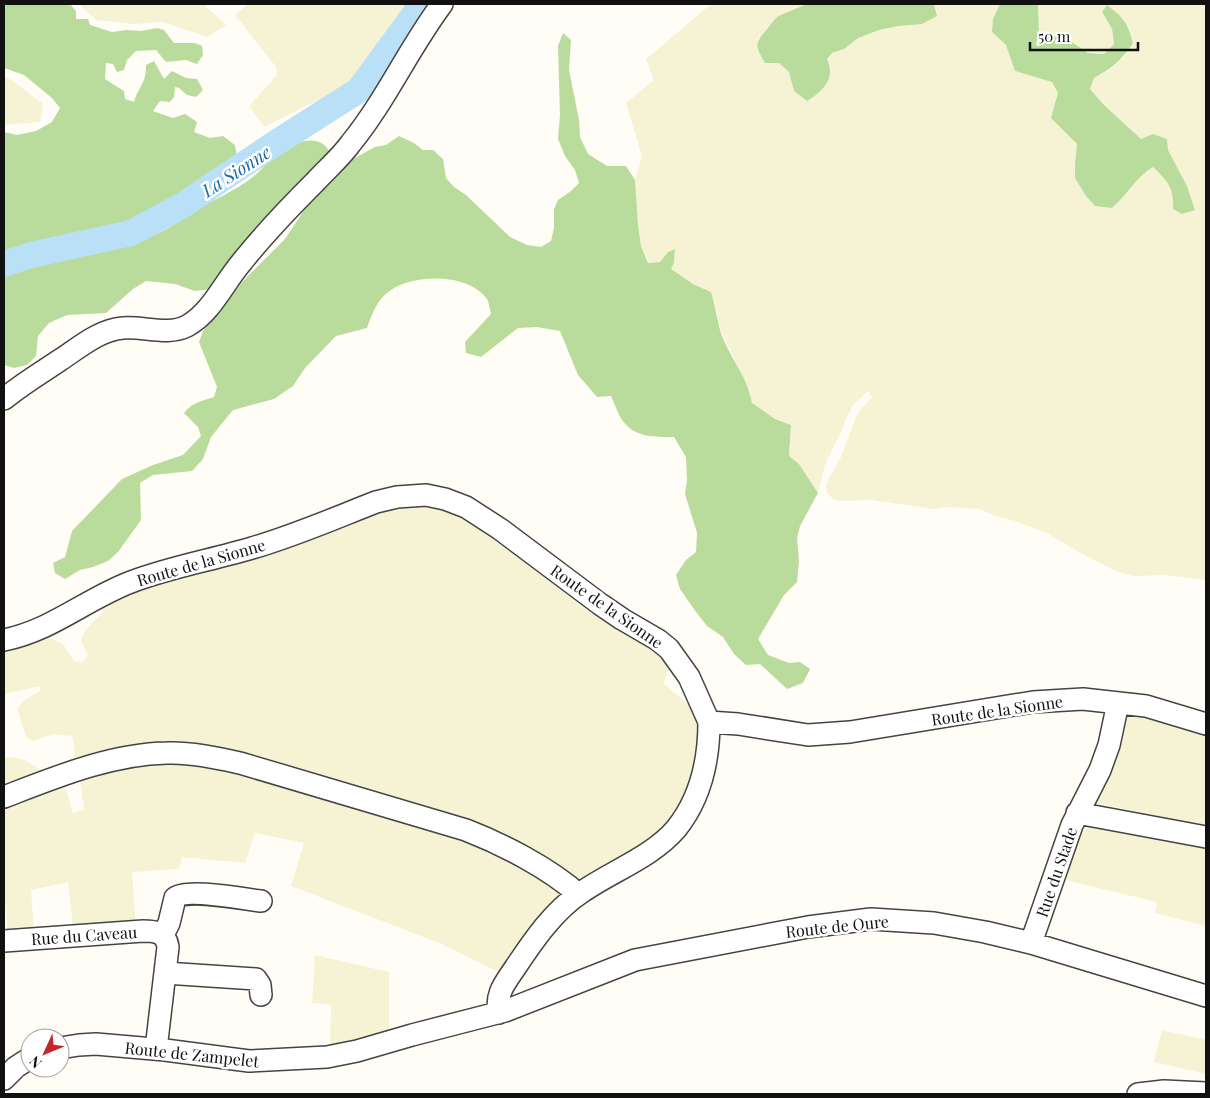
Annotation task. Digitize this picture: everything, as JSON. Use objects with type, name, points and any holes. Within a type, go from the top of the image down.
[{"type":"street","points":[[4,398],[19,386],[107,330],[124,327],[175,329],[186,327],[195,320],[213,301],[240,263],[277,221],[350,146],[372,117],[421,34],[442,4]]},
{"type":"street","name":"Route de la Sionne","points":[[4,640],[31,633],[54,623],[130,582],[254,548],[376,502],[426,495],[445,499],[473,512],[500,529],[622,619],[663,644],[673,653],[689,677],[709,722],[738,724],[799,733],[850,732],[1034,702],[1083,699],[1146,706],[1206,724]]},
{"type":"street","points":[[1077,813],[1100,770],[1109,745],[1118,703]]},
{"type":"street","points":[[499,1013],[498,997],[526,951],[559,911],[578,894],[652,850],[676,830],[692,804],[701,782],[708,749],[709,722]]},
{"type":"street","points":[[4,797],[70,772],[108,761],[144,754],[170,752],[214,757],[466,830],[496,842],[546,871],[578,894]]},
{"type":"street","name":"Rue du Stade","points":[[1031,943],[1077,813],[1206,837]]},
{"type":"street","points":[[156,1050],[168,947],[163,935],[169,923],[175,898],[182,894],[205,894],[261,901]]},
{"type":"street","name":"Route de Oure","points":[[499,1013],[634,960],[808,927],[871,919],[958,926],[1031,943],[1206,996]]},
{"type":"street","name":"Rue du Caveau","points":[[4,941],[154,931],[163,935]]},
{"type":"street","points":[[165,973],[256,979],[260,985],[261,995]]},
{"type":"street","name":"Route de Zampelet","points":[[70,1047],[90,1044],[249,1061],[317,1058],[357,1051],[499,1013]]},
{"type":"street","points":[[4,1079],[20,1064]]},
{"type":"street","points":[[1138,1094],[1164,1091],[1206,1093]]},
{"type":"shaded area","points":[[78,4],[203,4],[226,25],[207,37],[163,22],[133,24],[96,20]]},
{"type":"shaded area","points":[[248,4],[411,4],[351,88],[310,104],[264,127],[249,106],[277,75],[276,67],[235,15]]},
{"type":"shaded area","points":[[711,4],[807,4],[775,19],[758,39],[758,51],[765,63],[779,63],[789,72],[794,91],[831,71],[827,59],[832,53],[844,49],[858,38],[879,30],[936,16],[934,4],[1000,4],[992,32],[1006,45],[1015,71],[1052,81],[1058,93],[1068,134],[1077,144],[1075,163],[1133,185],[1143,173],[1153,167],[1174,193],[1182,214],[1195,209],[1187,186],[1168,150],[1142,140],[1104,105],[1090,89],[1094,78],[1108,71],[1125,56],[1133,43],[1128,26],[1102,12],[1112,29],[1114,44],[1104,54],[1088,53],[1069,40],[1039,32],[1038,4],[1206,4],[1206,580],[1165,575],[1133,576],[1117,572],[1049,534],[980,509],[946,507],[933,509],[872,500],[841,501],[833,499],[827,493],[826,486],[841,457],[857,414],[872,397],[868,391],[854,404],[846,418],[825,465],[818,493],[799,464],[789,456],[791,425],[775,420],[752,403],[750,391],[721,331],[711,292],[693,284],[670,269],[674,263],[675,250],[668,252],[660,262],[649,263],[641,246],[635,200],[635,180],[642,156],[626,103],[654,80],[646,59]]},
{"type":"shaded area","points":[[4,76],[43,104],[40,122],[4,125]]},
{"type":"shaded area","points":[[402,500],[474,515],[670,662],[663,683],[698,713],[704,721],[687,802],[654,843],[578,882],[506,842],[194,751],[4,794],[4,758],[11,757],[25,760],[44,772],[74,761],[74,742],[72,736],[53,734],[34,741],[26,737],[17,708],[26,699],[40,691],[40,686],[4,694],[4,646],[42,634],[63,644],[75,662],[84,661],[88,655],[81,641],[90,625],[103,612],[100,602]]},
{"type":"shaded area","points":[[1124,711],[1206,729],[1206,832],[1180,827],[1169,818],[1095,803]]},
{"type":"shaded area","points":[[200,759],[492,844],[565,892],[505,975],[439,943],[291,886],[304,843],[255,833],[245,863],[182,857],[179,869],[132,872],[136,927],[73,929],[68,882],[31,890],[34,934],[8,935],[4,891],[4,800],[63,779],[73,814],[84,809],[79,774],[121,762]]},
{"type":"shaded area","points":[[1089,826],[1206,847],[1206,926],[1155,913],[1157,902],[1065,880],[1079,835]]},
{"type":"shaded area","points":[[315,955],[389,972],[389,1034],[330,1051],[331,1005],[312,1003]]},
{"type":"shaded area","points":[[1162,1030],[1206,1040],[1206,1074],[1154,1062]]},
{"type":"green space","points":[[4,4],[70,4],[76,11],[76,19],[88,19],[90,25],[112,32],[126,30],[141,31],[157,28],[164,30],[174,43],[195,43],[202,46],[203,55],[197,64],[186,60],[166,62],[156,50],[136,51],[127,60],[124,70],[117,72],[113,64],[106,63],[105,79],[124,91],[125,99],[134,102],[144,81],[146,65],[154,61],[164,79],[172,71],[186,78],[197,79],[203,90],[196,97],[187,95],[175,87],[174,97],[170,102],[160,101],[153,111],[173,118],[185,114],[197,122],[194,132],[210,138],[223,136],[235,145],[237,157],[227,169],[172,204],[164,212],[139,222],[134,228],[140,239],[167,229],[199,208],[239,187],[285,148],[311,140],[322,144],[331,154],[212,289],[195,291],[175,284],[146,281],[133,289],[106,313],[67,315],[49,323],[38,336],[36,356],[27,365],[14,368],[4,365],[4,132],[17,135],[36,131],[52,122],[60,108],[52,98],[24,75],[4,68]]},
{"type":"green space","points":[[807,4],[934,4],[937,16],[922,24],[879,30],[858,38],[844,49],[832,53],[827,59],[830,75],[826,84],[807,101],[794,91],[789,72],[779,63],[765,63],[757,45],[760,38],[775,19]]},
{"type":"green space","points":[[1000,4],[1038,4],[1039,32],[1069,40],[1088,53],[1104,54],[1114,44],[1112,29],[1102,12],[1107,5],[1121,17],[1129,30],[1133,43],[1116,63],[1094,78],[1090,89],[1104,105],[1141,139],[1153,134],[1167,139],[1168,150],[1187,186],[1195,210],[1182,214],[1173,209],[1169,185],[1153,167],[1112,208],[1095,206],[1086,196],[1075,178],[1077,144],[1051,118],[1058,93],[1052,82],[1015,71],[1006,45],[992,32],[993,19]]},
{"type":"green space","points":[[563,33],[571,40],[569,70],[579,120],[580,137],[588,154],[607,166],[626,166],[635,180],[641,246],[648,263],[660,262],[668,252],[675,249],[674,263],[671,269],[693,284],[711,292],[720,330],[750,393],[752,403],[775,419],[791,425],[789,456],[799,464],[818,493],[800,526],[797,538],[799,561],[797,582],[784,595],[758,639],[768,655],[789,663],[800,662],[810,669],[803,683],[787,689],[760,664],[746,665],[734,654],[723,637],[707,626],[680,589],[676,575],[686,560],[696,552],[697,533],[685,494],[687,481],[686,457],[674,437],[640,434],[628,427],[620,416],[611,396],[597,397],[578,375],[560,331],[537,327],[518,328],[481,357],[466,353],[465,342],[491,314],[487,299],[478,290],[467,284],[455,281],[427,279],[413,281],[391,290],[379,302],[367,328],[336,336],[305,368],[293,386],[274,399],[233,410],[211,437],[203,459],[192,471],[153,475],[140,483],[141,520],[118,552],[108,561],[80,570],[65,579],[55,573],[53,563],[65,557],[72,531],[122,479],[153,465],[183,455],[201,436],[198,427],[184,413],[201,401],[214,397],[217,387],[199,342],[203,331],[244,280],[285,239],[310,201],[351,160],[375,147],[386,145],[399,136],[414,143],[423,150],[433,150],[443,159],[446,178],[510,237],[527,245],[541,247],[551,241],[554,228],[554,209],[558,200],[579,183],[575,170],[565,156],[558,139],[560,115],[558,46]]},
{"type":"waterway","name":"La Sionne","points":[[4,264],[31,255],[131,233],[183,205],[359,90],[422,4]]}]
